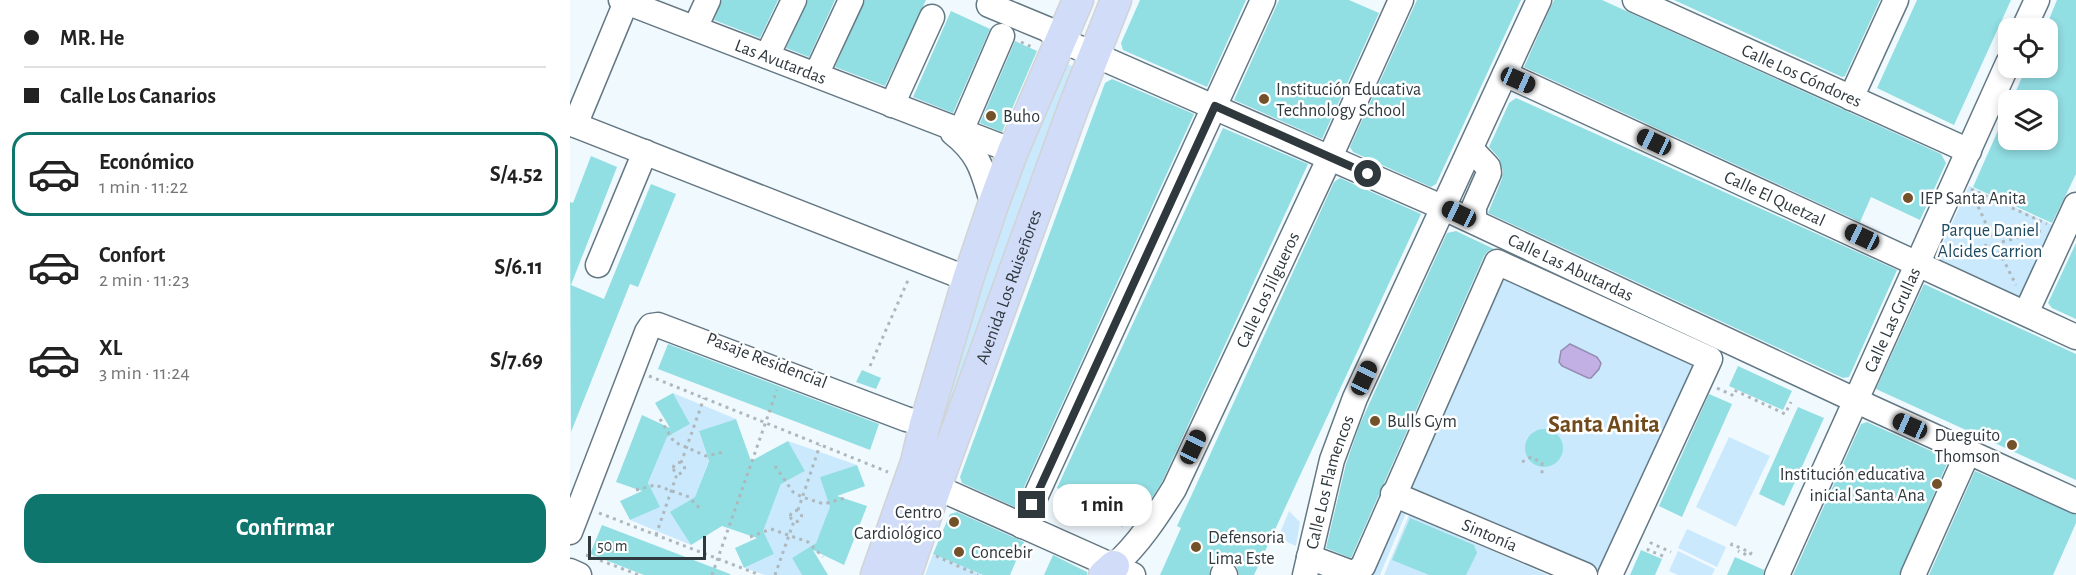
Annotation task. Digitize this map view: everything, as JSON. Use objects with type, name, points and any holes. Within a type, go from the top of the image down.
[{"type":"main road","name":"Avenida Los Ruiseñores","points":[[906,575],[925,424],[968,279],[1013,151],[1078,0]]},
{"type":"main road","name":"Avenida Los Ruiseñores","points":[[876,575],[920,477],[1116,0]]},
{"type":"street","points":[[694,28],[708,0]]},
{"type":"street","points":[[767,56],[794,0]]},
{"type":"street","points":[[816,75],[851,0]]},
{"type":"street","name":"Calle Las Abutardas","points":[[991,0],[989,5],[1047,29],[1061,40],[1474,221],[1856,401],[2076,501]]},
{"type":"street","points":[[1022,526],[1263,0]]},
{"type":"street","name":"Calle Los Jilgueros","points":[[1117,572],[1123,558],[1150,524],[1173,489],[1330,157],[1401,0]]},
{"type":"street","name":"Calle Los Flamencos","points":[[1307,566],[1332,460],[1355,398],[1539,0]]},
{"type":"street","name":"Calle Los Cóndores","points":[[1635,0],[1969,151]]},
{"type":"street","points":[[1851,98],[1896,0]]},
{"type":"street","points":[[2029,18],[2037,0]]},
{"type":"street","points":[[624,1],[572,124],[968,279]]},
{"type":"street","name":"Las Avutardas","points":[[624,1],[656,3],[694,28],[1013,151]]},
{"type":"street","points":[[892,105],[932,17]]},
{"type":"street","points":[[950,127],[1002,36]]},
{"type":"street","name":"Calle El Quetzal","points":[[1505,74],[2076,337]]},
{"type":"street","name":"Calle Las Grullas","points":[[1777,575],[2001,78]]},
{"type":"street","name":"Las Avutardas","points":[[950,127],[974,153],[982,169],[993,205]]},
{"type":"street","points":[[1471,149],[1488,167],[1489,173],[1474,207],[1474,221]]},
{"type":"street","points":[[598,265],[645,152]]},
{"type":"street","points":[[2026,313],[2076,205]]},
{"type":"street","points":[[1307,566],[1349,572],[1356,572],[1363,566],[1497,262],[1710,359],[1610,575]]},
{"type":"street","points":[[574,558],[647,332],[651,326],[658,325],[906,419],[925,424]]},
{"type":"street","points":[[1913,575],[1968,452]]},
{"type":"street","points":[[920,477],[1117,572]]},
{"type":"street","name":"Sintonía","points":[[1393,494],[1585,575]]},
{"type":"path","points":[[1992,237],[1970,188],[2054,228],[2002,242]]},
{"type":"path","points":[[1947,256],[1987,245]]},
{"type":"path","points":[[1999,251],[2018,288]]},
{"type":"path","points":[[870,366],[912,271]]},
{"type":"path","points":[[646,375],[820,445],[920,477]]},
{"type":"path","points":[[712,575],[780,380]]},
{"type":"path","points":[[1712,386],[1732,395],[1734,390],[1785,414],[1791,402]]},
{"type":"path","points":[[677,474],[685,470],[681,463],[704,398]]},
{"type":"path","points":[[660,419],[674,442],[706,456],[724,452]]},
{"type":"path","points":[[794,521],[791,519],[791,514],[798,510],[820,445]]},
{"type":"path","points":[[1522,462],[1531,457],[1542,463],[1542,474]]},
{"type":"path","points":[[677,474],[674,472],[674,467],[677,463],[681,463]]},
{"type":"path","points":[[775,466],[793,492],[802,497],[824,504],[845,498]]},
{"type":"path","points":[[656,535],[677,474]]},
{"type":"path","points":[[636,490],[655,485],[689,497],[702,511]]},
{"type":"path","points":[[794,521],[802,518],[798,510]]},
{"type":"path","points":[[594,512],[760,575]]},
{"type":"path","points":[[775,575],[794,521]]},
{"type":"path","points":[[750,537],[771,529],[808,542],[823,557]]},
{"type":"path","points":[[1663,556],[1648,550],[1651,543],[1671,552]]},
{"type":"path","points":[[1731,546],[1732,544],[1751,553],[1749,556],[1738,551]]},
{"type":"path","points":[[931,554],[978,575]]},
{"type":"path","points":[[574,558],[639,575]]},
{"type":"green space","points":[[1063,62],[1077,68],[928,468],[1003,213]]},
{"type":"green space","name":"Parque Daniel Alcides Carrion","points":[[1969,186],[2057,227],[2023,300],[1935,260]]},
{"type":"green space","points":[[1505,273],[1696,360],[1604,575],[1405,491]]},
{"type":"green space","points":[[673,393],[736,419],[699,431],[706,453],[710,457],[695,497],[671,512],[691,545],[630,520],[659,507],[648,484],[668,434],[673,434],[690,424]]},
{"type":"green space","points":[[1729,437],[1770,456],[1736,527],[1696,507]]},
{"type":"green space","points":[[788,441],[857,465],[820,477],[832,504],[816,543],[792,558],[802,575],[765,575],[745,568],[774,554],[762,532],[783,480],[787,481],[805,471]]},
{"type":"green space","points":[[1289,511],[1300,522],[1296,546],[1278,538]]},
{"type":"green space","points":[[1395,511],[1406,513],[1380,575],[1368,575]]},
{"type":"green space","points":[[1409,515],[1548,575],[1384,575]]},
{"type":"green space","points":[[1687,529],[1726,547],[1717,567],[1678,548]]},
{"type":"green space","points":[[1678,551],[1715,569],[1712,575],[1678,575],[1669,571]]},
{"type":"green space","points":[[933,554],[982,575],[925,575]]},
{"type":"shaded area","points":[[1570,344],[1597,357],[1601,363],[1591,378],[1562,366],[1559,362],[1561,351]]},
{"type":"building","points":[[722,0],[778,0],[760,38],[714,20]]},
{"type":"building","points":[[808,0],[835,0],[809,57],[786,48]]},
{"type":"building","points":[[865,0],[926,0],[885,86],[835,67]]},
{"type":"building","points":[[1140,0],[1246,0],[1207,87],[1123,50],[1121,43]]},
{"type":"building","points":[[1279,0],[1349,0],[1379,13],[1322,139],[1234,100]]},
{"type":"building","points":[[1417,0],[1521,0],[1436,184],[1431,187],[1353,152],[1350,147]]},
{"type":"building","points":[[1554,0],[1602,0],[1941,154],[1946,163],[1920,220],[1871,197],[1860,222],[1524,67]]},
{"type":"building","points":[[1674,0],[1880,0],[1845,76],[1842,77]]},
{"type":"building","points":[[1917,0],[2011,0],[2003,18],[1998,18],[1998,29],[1954,125],[1877,88]]},
{"type":"building","points":[[2057,0],[2076,0],[2076,174],[2052,223],[1973,187],[1998,131],[1998,150],[2058,150],[2058,90],[2016,90],[2022,78],[2058,78],[2058,18],[2050,18]]},
{"type":"building","points":[[951,11],[990,29],[953,113],[913,97]]},
{"type":"building","points":[[1015,41],[1037,51],[1002,132],[980,123]]},
{"type":"building","points":[[1112,79],[1194,114],[1015,507],[962,483],[960,477],[1105,83]]},
{"type":"building","points":[[1516,98],[1897,270],[1849,377],[1843,378],[1488,213],[1503,171],[1499,158],[1489,147],[1509,103]]},
{"type":"building","points":[[1223,128],[1308,164],[1161,484],[1151,499],[1122,527],[1093,505],[1057,488]]},
{"type":"building","points":[[591,156],[617,167],[571,285],[604,299],[651,184],[676,194],[638,287],[630,284],[571,432],[570,202],[573,203]]},
{"type":"building","points":[[1340,178],[1421,214],[1254,575],[1239,575],[1237,567],[1223,560],[1215,562],[1210,568],[1209,575],[1160,575],[1181,528],[1177,526],[1334,182]]},
{"type":"building","points":[[1456,231],[1494,249],[1488,251],[1484,256],[1351,558],[1326,548],[1346,464],[1360,424],[1447,233]]},
{"type":"building","points":[[2076,243],[2076,319],[2052,308],[2048,303]]},
{"type":"building","points":[[1924,284],[2076,354],[2076,480],[1876,389]]},
{"type":"building","points":[[668,344],[879,424],[870,450],[658,369]]},
{"type":"building","points":[[1738,366],[1792,391],[1783,410],[1729,386]]},
{"type":"building","points":[[862,370],[881,378],[876,389],[856,382]]},
{"type":"building","points":[[673,393],[690,424],[667,437],[648,483],[660,507],[630,520],[620,501],[642,491],[616,482],[642,415],[670,428],[655,403]]},
{"type":"building","points":[[1709,394],[1732,404],[1682,517],[1659,506]]},
{"type":"building","points":[[1798,407],[1824,418],[1784,506],[1759,494]]},
{"type":"building","points":[[736,419],[751,461],[788,441],[805,471],[781,484],[763,531],[774,554],[744,568],[735,548],[757,538],[722,526],[691,545],[670,512],[695,497],[709,461],[699,431]]},
{"type":"building","points":[[1867,422],[1949,459],[1899,575],[1793,575],[1861,424]]},
{"type":"building","points":[[1544,429],[1558,434],[1563,448],[1558,462],[1544,467],[1530,462],[1525,448],[1530,434]]},
{"type":"building","points":[[857,465],[865,486],[837,496],[867,506],[844,565],[813,550],[828,575],[802,575],[792,558],[816,543],[830,507],[820,477]]},
{"type":"building","points":[[1975,471],[2076,515],[2076,523],[2053,575],[1929,575]]},
{"type":"building","points":[[957,512],[1024,542],[1010,575],[983,575],[933,554],[950,514]]},
{"type":"building","points":[[1410,518],[1474,545],[1477,553],[1466,575],[1429,575],[1392,560]]},
{"type":"building","points":[[602,525],[730,575],[644,575],[590,554]]},
{"type":"building","points":[[1641,550],[1662,559],[1655,575],[1630,575]]},
{"type":"building","points":[[1053,555],[1087,572],[1087,575],[1044,575]]},
{"type":"building","points":[[1735,557],[1764,570],[1763,575],[1727,575]]},
{"type":"place","name":"Institución Educativa Technology School","points":[[1264,99]]},
{"type":"place","name":"Buho","points":[[991,116]]},
{"type":"place","name":"IEP Santa Anita","points":[[1908,198]]},
{"type":"place","name":"Bulls Gym","points":[[1375,421]]},
{"type":"place","name":"Dueguito Thomson","points":[[2012,445]]},
{"type":"place","name":"Institución educativa inicial Santa Ana","points":[[1937,484]]},
{"type":"place","name":"Centro Cardiológico","points":[[954,522]]},
{"type":"place","name":"Defensoria Lima Este","points":[[1196,547]]},
{"type":"place","name":"Concebir","points":[[959,552]]},
{"type":"district","name":"Santa Anita","points":[[1604,424]]},
{"type":"route","points":[[1032,505],[1215,106],[1368,174]]}]
